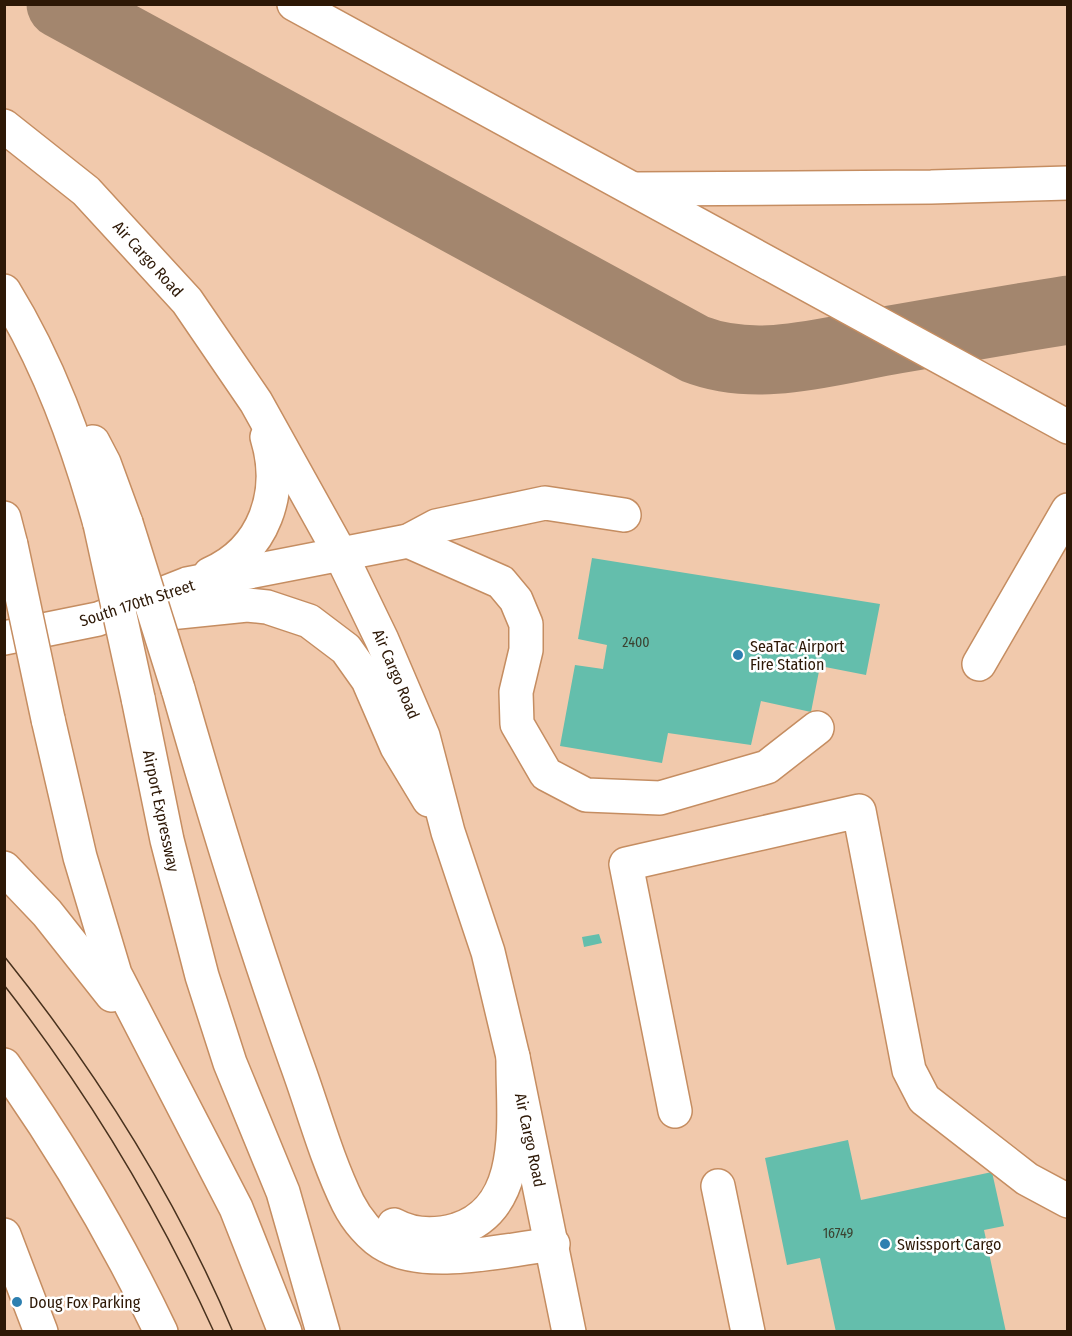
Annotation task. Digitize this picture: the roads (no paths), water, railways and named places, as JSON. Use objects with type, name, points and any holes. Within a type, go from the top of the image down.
[{"type":"main road","points":[[294,4],[1068,427]]},
{"type":"main road","name":"Air Cargo Road","points":[[4,126],[86,191],[187,301],[256,402],[340,553],[382,640],[423,736],[448,832],[488,952],[553,1244],[569,1332]]},
{"type":"main road","points":[[635,189],[931,187],[1068,183]]},
{"type":"main road","name":"Airport Expressway","points":[[11,302],[56,392],[76,444],[113,523],[138,698],[167,840],[202,976],[230,1063],[283,1192],[323,1332]]},
{"type":"main road","points":[[187,584],[224,568],[241,555],[256,538],[270,508],[274,481],[272,464],[256,402]]},
{"type":"main road","name":"South 170th Street","points":[[4,638],[98,619],[187,584],[408,541],[436,526],[545,503],[624,515]]},
{"type":"main road","points":[[979,664],[1068,510]]},
{"type":"main road","points":[[113,523],[178,689],[233,879],[349,1204],[366,1228],[385,1246],[413,1256],[428,1258],[553,1244]]},
{"type":"main road","points":[[8,531],[74,836],[105,947],[115,974],[147,1039],[248,1235],[285,1332]]},
{"type":"main road","points":[[408,541],[501,582],[516,600],[526,624],[526,651],[516,692],[517,724],[546,774],[585,795],[660,798],[767,767],[817,728]]},
{"type":"main road","points":[[98,619],[192,613],[247,605],[267,607],[309,621],[346,649],[368,680],[397,747],[448,832]]},
{"type":"main road","points":[[675,1111],[626,864],[859,811],[909,1070],[924,1099],[1027,1179],[1068,1201]]},
{"type":"main road","points":[[4,846],[40,884],[56,905],[98,976],[184,1107]]},
{"type":"main road","points":[[4,868],[47,913],[98,976]]},
{"type":"main road","points":[[308,1093],[358,1187],[379,1215],[403,1231],[431,1235],[446,1233],[475,1221],[488,1211],[508,1175],[512,1160],[513,1057]]},
{"type":"main road","points":[[4,1065],[81,1181],[122,1252],[161,1332]]},
{"type":"main road","points":[[718,1186],[748,1332]]},
{"type":"main road","points":[[4,1235],[41,1332]]},
{"type":"tram line","points":[[4,956],[71,1044],[132,1136],[186,1232],[233,1332]]},
{"type":"tram line","points":[[4,985],[64,1067],[119,1152],[169,1240],[214,1332]]},
{"type":"place","name":"SeaTac Airport Fire Station","points":[[738,655]]},
{"type":"place","name":"Swissport Cargo","points":[[885,1244]]},
{"type":"place","name":"Doug Fox Parking","points":[[17,1302]]}]
